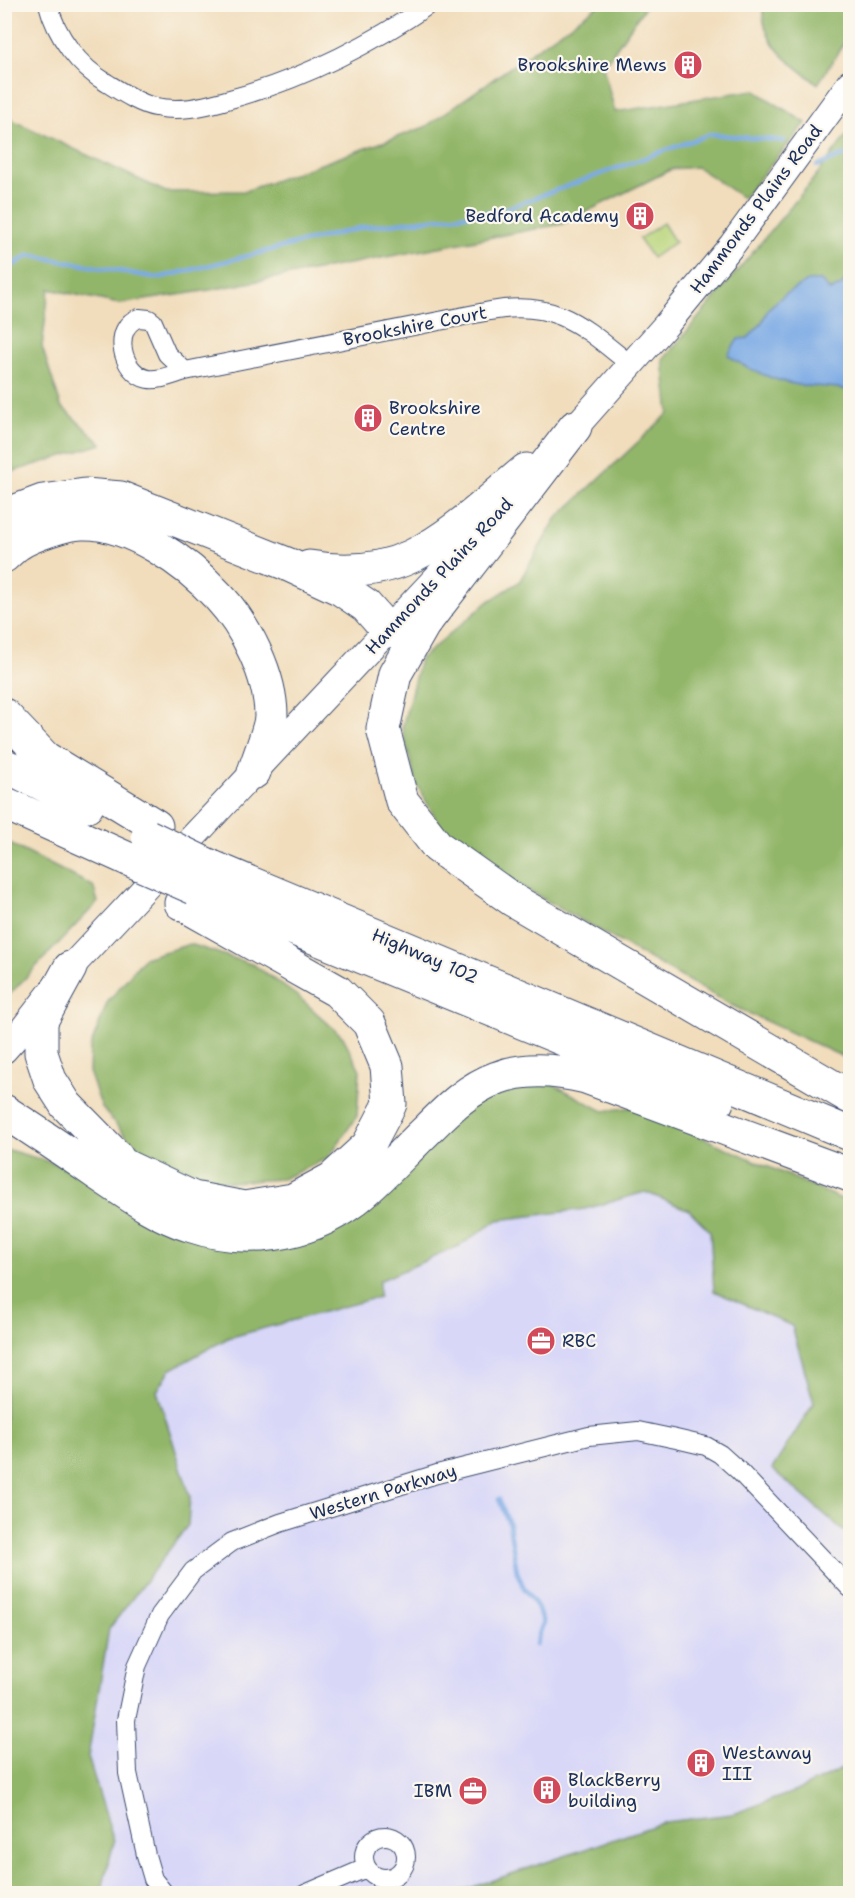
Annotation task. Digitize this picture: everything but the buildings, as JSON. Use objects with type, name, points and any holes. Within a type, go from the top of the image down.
[{"type":"highway","points":[[287,564],[334,572],[371,569],[412,556],[449,533],[571,432]]},
{"type":"highway","points":[[571,432],[423,625],[395,674],[383,729],[402,801],[438,847],[513,900],[850,1097]]},
{"type":"highway","points":[[4,518],[43,501],[86,495],[121,498],[287,564],[341,589],[366,606],[388,631]]},
{"type":"highway","points":[[4,556],[19,543],[52,529],[82,523],[110,526],[144,538],[191,572],[219,597],[243,631],[265,675],[271,718],[254,772]]},
{"type":"highway","points":[[4,715],[136,849]]},
{"type":"highway","name":"Highway 102","points":[[4,765],[136,849]]},
{"type":"highway","name":"Highway 102","points":[[4,803],[136,849],[850,1157]]},
{"type":"highway","points":[[4,816],[136,849],[202,879],[337,991],[369,1023],[387,1066],[390,1104],[368,1146],[332,1179],[293,1200],[244,1208],[193,1198],[127,1167],[4,1090]]},
{"type":"highway","name":"Highway 102","points":[[202,879],[305,906],[850,1134]]},
{"type":"highway","points":[[70,968],[41,1021],[41,1053],[50,1080],[66,1105],[127,1167]]},
{"type":"highway","points":[[4,1111],[140,1203],[190,1226],[234,1236],[278,1234],[313,1224],[337,1212],[352,1201],[467,1093],[489,1081],[509,1074],[550,1071],[594,1079],[850,1175]]},
{"type":"highway","points":[[4,1139],[26,1140],[69,1154]]},
{"type":"main road","name":"Hammonds Plains Road","points":[[4,1050],[70,968],[388,631],[631,365],[732,245],[850,83]]},
{"type":"street","points":[[48,4],[52,18],[65,43],[92,75],[121,92],[154,107],[190,109],[261,91],[339,57],[406,21],[430,4]]},
{"type":"street","name":"Brookshire Court","points":[[185,371],[489,311],[520,307],[542,309],[567,318],[588,330],[631,365]]},
{"type":"street","name":"Western Parkway","points":[[165,1893],[150,1886],[146,1855],[128,1773],[126,1720],[136,1666],[160,1615],[193,1572],[232,1542],[280,1523],[437,1474],[589,1436],[638,1431],[706,1446],[720,1454],[850,1588]]},
{"type":"street","points":[[305,1893],[366,1868]]},
{"type":"shaded area","points":[[645,1192],[689,1210],[710,1231],[714,1291],[792,1326],[814,1403],[772,1469],[850,1536],[850,1765],[796,1791],[733,1814],[665,1822],[462,1891],[462,1893],[101,1894],[114,1842],[88,1757],[109,1629],[188,1525],[190,1496],[157,1391],[170,1370],[228,1338],[292,1320],[459,1246],[498,1220],[585,1209]]},
{"type":"green space","points":[[647,4],[603,67],[615,112],[754,90],[806,123],[743,198],[697,167],[672,169],[562,224],[210,290],[119,304],[49,289],[42,347],[61,406],[102,444],[5,474],[4,108],[12,120],[166,192],[245,191],[425,127],[599,5]]},
{"type":"green space","points":[[763,5],[850,5],[850,34],[818,84],[788,60],[772,42],[763,19]]},
{"type":"green space","points":[[850,131],[850,272],[842,286],[769,308],[761,324],[748,338],[753,371],[806,386],[834,386],[850,391],[850,1060],[733,1006],[508,879],[445,835],[416,783],[402,728],[420,659],[489,601],[519,582],[556,519],[669,413],[663,360],[808,186]]},
{"type":"green space","points":[[663,223],[675,242],[652,258],[639,239]]},
{"type":"green space","points":[[4,841],[93,886],[98,902],[9,995],[4,994]]},
{"type":"green space","points":[[190,944],[254,965],[300,998],[343,1037],[360,1070],[357,1116],[328,1158],[282,1179],[230,1182],[185,1173],[137,1149],[102,1108],[89,1072],[90,1048],[107,1003],[144,958]]},
{"type":"green space","points":[[551,1083],[603,1111],[634,1107],[850,1203],[850,1536],[772,1469],[814,1403],[792,1326],[714,1291],[710,1231],[689,1210],[645,1192],[585,1209],[498,1220],[459,1246],[379,1281],[379,1297],[228,1338],[170,1370],[157,1391],[190,1496],[188,1525],[109,1629],[88,1757],[114,1842],[101,1893],[5,1894],[5,1152],[9,1150],[70,1168],[167,1231],[436,1138],[494,1088]]},
{"type":"green space","points":[[850,1765],[850,1893],[462,1893],[461,1891],[665,1822],[733,1814],[796,1791]]},
{"type":"water","points":[[850,272],[850,391],[777,380],[745,366],[728,355],[738,339],[748,338],[761,324],[769,308],[785,294],[808,281],[821,281],[830,291],[842,285]]},
{"type":"waterway","points":[[4,271],[29,255],[158,278],[364,227],[499,211],[710,134],[784,141]]},
{"type":"waterway","points":[[817,166],[850,153]]},
{"type":"waterway","points":[[499,1499],[509,1524],[517,1572],[536,1605],[543,1623],[536,1644]]},
{"type":"place","name":"Brookshire Mews","points":[[688,65]]},
{"type":"place","name":"Bedford Academy","points":[[640,216]]},
{"type":"place","name":"Brookshire Centre","points":[[368,418]]},
{"type":"place","name":"RBC","points":[[541,1341]]},
{"type":"place","name":"Westaway III","points":[[701,1763]]},
{"type":"place","name":"BlackBerry building","points":[[547,1790]]},
{"type":"place","name":"IBM","points":[[473,1791]]}]
